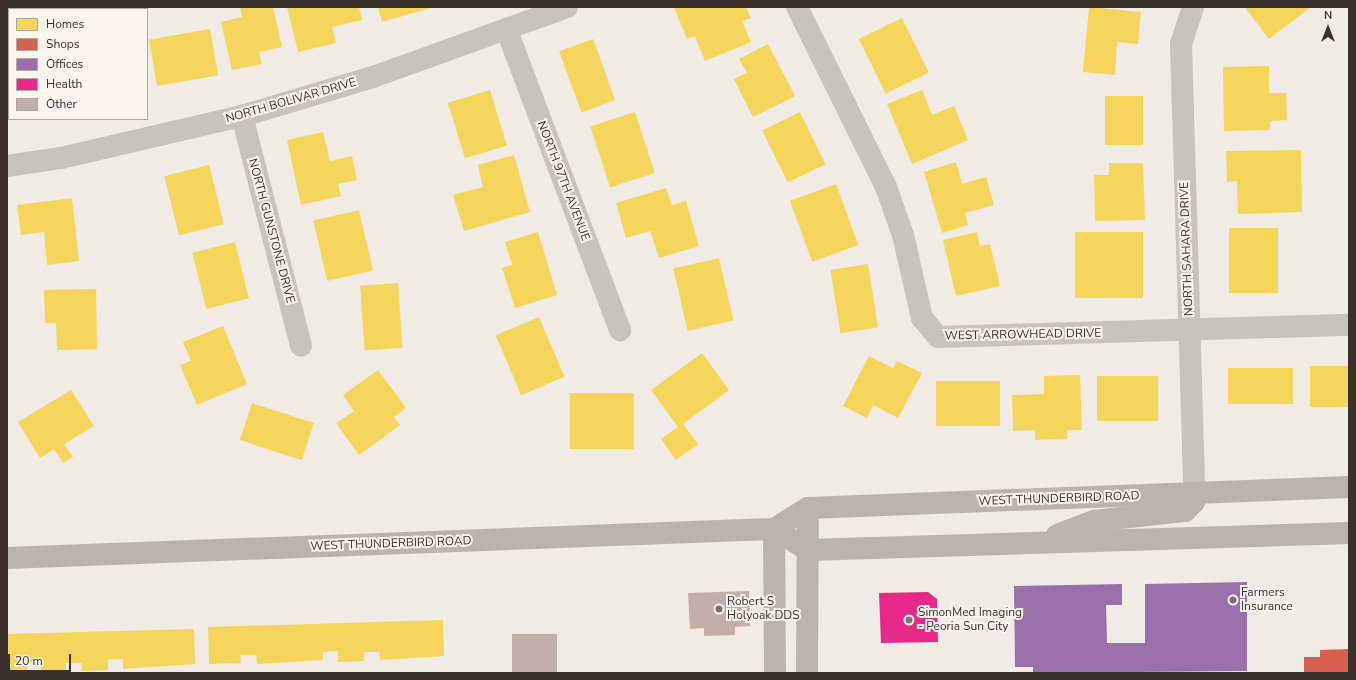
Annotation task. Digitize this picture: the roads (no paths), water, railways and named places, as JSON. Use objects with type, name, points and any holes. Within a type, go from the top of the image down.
[{"type":"main road","name":"WEST THUNDERBIRD ROAD","points":[[7,558],[774,529],[808,508],[1349,487]]},
{"type":"main road","points":[[1041,541],[1094,521],[1185,511],[1194,502],[1194,493]]},
{"type":"main road","points":[[807,673],[808,508]]},
{"type":"main road","points":[[774,529],[808,550],[1041,541],[1349,533]]},
{"type":"main road","points":[[774,529],[775,673]]},
{"type":"street","name":"NORTH BOLIVAR DRIVE","points":[[7,166],[61,158],[242,116],[373,77],[507,31],[567,7]]},
{"type":"street","name":"WEST ARROWHEAD DRIVE","points":[[797,7],[886,187],[903,235],[922,318],[938,337],[1349,325]]},
{"type":"street","name":"NORTH SAHARA DRIVE","points":[[1193,7],[1181,44],[1194,493]]},
{"type":"street","name":"NORTH 97TH AVENUE","points":[[507,31],[620,330]]},
{"type":"street","name":"NORTH GUNSTONE DRIVE","points":[[242,116],[301,346]]},
{"type":"place","name":"Farmers Insurance","points":[[1233,600]]},
{"type":"place","name":"Robert S Holyoak DDS","points":[[719,609]]},
{"type":"place","name":"SimonMed Imaging - Peoria Sun City","points":[[909,620]]}]
